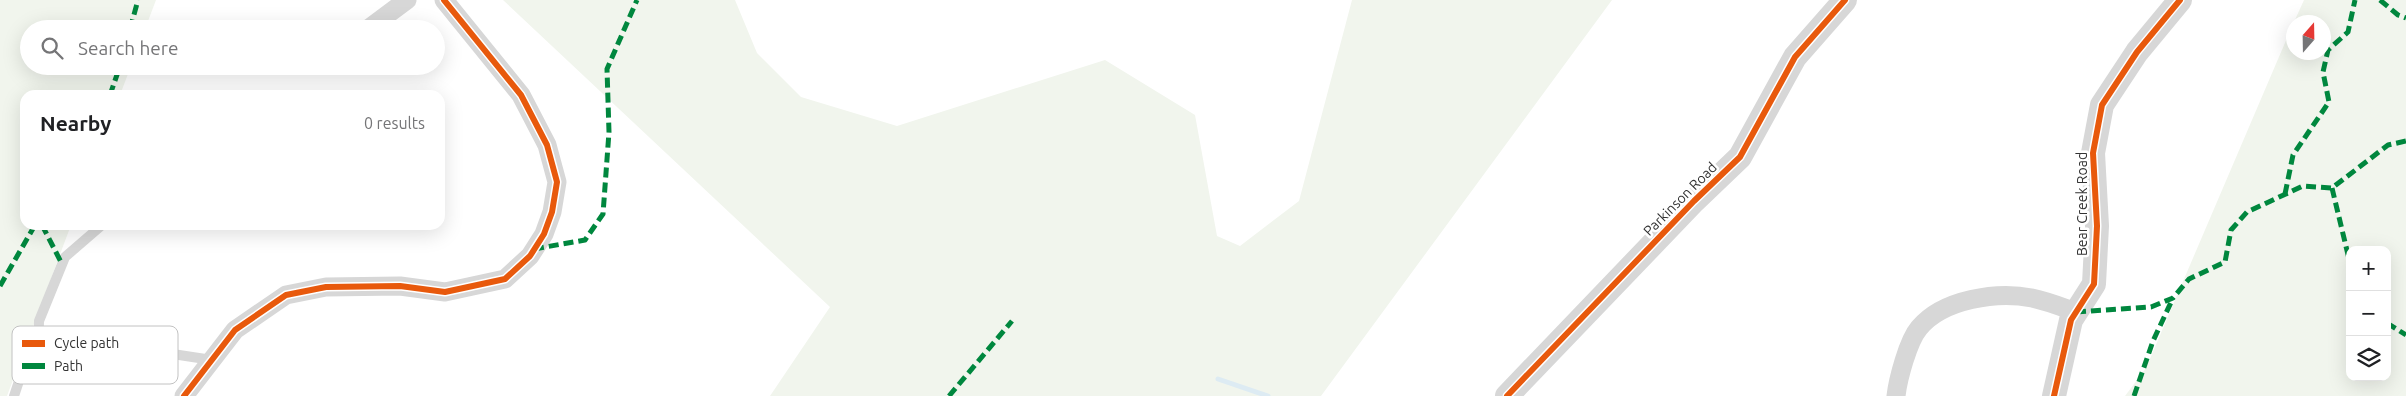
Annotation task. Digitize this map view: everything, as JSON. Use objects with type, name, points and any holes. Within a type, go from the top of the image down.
[{"type":"street","points":[[380,20],[407,0]]},
{"type":"street","points":[[184,396],[235,330],[286,295],[326,287],[400,286],[445,292],[505,279],[530,256],[544,234],[552,212],[557,182],[547,146],[521,95],[444,0]]},
{"type":"street","name":"Parkinson Road","points":[[1507,396],[1694,201],[1740,157],[1795,56],[1845,0]]},
{"type":"street","name":"Bear Creek Road","points":[[2054,396],[2071,320],[2094,284],[2097,226],[2093,152],[2102,105],[2137,52],[2180,0]]},
{"type":"street","points":[[1896,396],[1898,378],[1918,328],[1946,308],[1985,295],[2032,298],[2076,312]]},
{"type":"lane","points":[[39,326],[39,321],[65,256],[96,230]]},
{"type":"lane","points":[[178,355],[212,360]]},
{"type":"lane","points":[[14,396],[18,384]]},
{"type":"shaded area","points":[[0,0],[156,0],[148,20],[20,20],[20,75],[128,75],[122,90],[20,90],[20,230],[69,230],[33,326],[12,326],[12,383],[7,396],[0,396]]},
{"type":"shaded area","points":[[503,0],[735,0],[757,53],[801,97],[897,126],[1105,60],[1195,115],[1217,236],[1240,246],[1299,201],[1352,0],[1612,0],[1321,396],[770,396],[830,307]]},
{"type":"shaded area","points":[[2304,0],[2406,0],[2406,396],[2125,396],[2146,368],[2286,40],[2286,60],[2331,60],[2331,15],[2297,15]]},
{"type":"waterway","points":[[1218,379],[1268,396]]},
{"type":"marked path","points":[[132,20],[138,0]]},
{"type":"marked path","points":[[534,249],[585,240],[603,214],[609,132],[607,69],[637,0]]},
{"type":"marked path","points":[[2285,194],[2293,155],[2329,102],[2323,72],[2328,50],[2348,32],[2355,0]]},
{"type":"marked path","points":[[2380,0],[2398,15],[2406,18]]},
{"type":"marked path","points":[[112,90],[117,75]]},
{"type":"marked path","points":[[2076,312],[2151,307],[2173,298],[2189,279],[2225,262],[2231,230],[2247,212],[2303,186],[2332,188],[2388,145],[2406,141]]},
{"type":"marked path","points":[[2332,188],[2346,246]]},
{"type":"marked path","points":[[0,286],[32,230]]},
{"type":"marked path","points":[[45,230],[62,264]]},
{"type":"marked path","points":[[2134,396],[2153,341],[2173,298]]},
{"type":"marked path","points":[[949,396],[1012,321]]},
{"type":"marked path","points":[[2391,326],[2406,335]]},
{"type":"cycle path","points":[[184,396],[235,330],[286,295],[326,287],[400,286],[445,292],[505,279],[530,256],[544,234],[552,212],[557,182],[547,145],[521,95],[444,0]]},
{"type":"cycle path","points":[[1507,396],[1694,201],[1740,157],[1795,57],[1845,0]]},
{"type":"cycle path","points":[[2054,396],[2071,320],[2094,284],[2097,226],[2093,153],[2102,105],[2137,52],[2180,0]]}]
